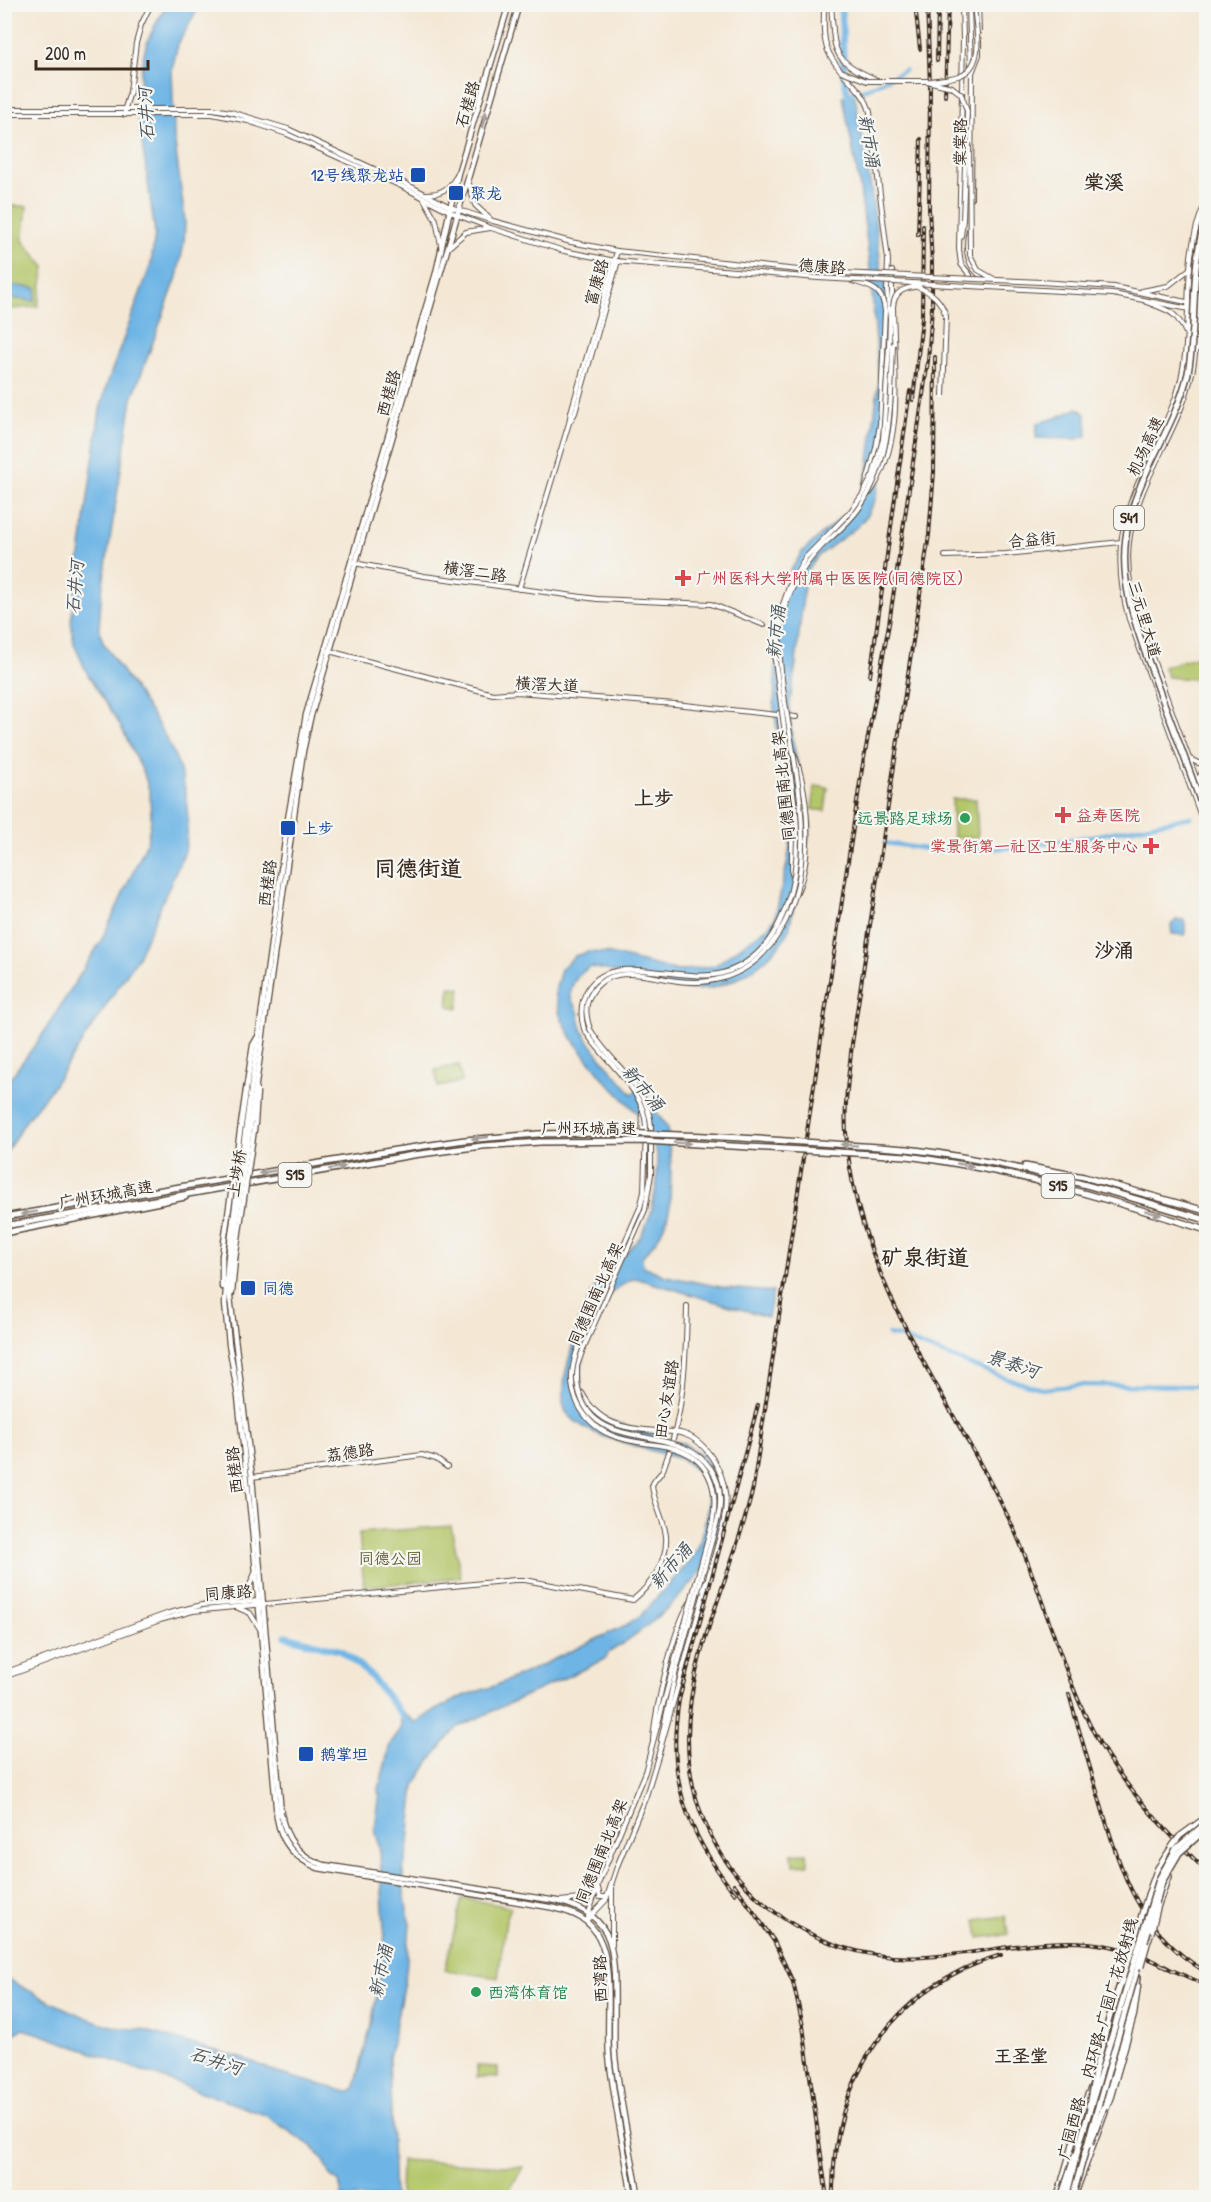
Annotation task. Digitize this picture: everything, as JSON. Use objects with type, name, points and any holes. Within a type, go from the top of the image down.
[{"type":"highway","name":"机场高速","points":[[1206,219],[1197,257],[1192,344],[1187,373],[1175,414],[1135,500],[1127,527],[1124,556],[1126,585],[1135,622],[1206,817]]},
{"type":"highway","name":"广州环城高速","points":[[4,1218],[405,1149],[482,1138],[590,1132],[672,1134],[907,1149],[979,1159],[1078,1183],[1206,1220]]},
{"type":"highway","name":"广州环城高速","points":[[4,1226],[114,1213],[254,1182],[447,1150],[540,1142],[645,1141],[929,1159],[1045,1183],[1206,1230]]},
{"type":"highway","points":[[979,1159],[1084,1177],[1206,1211]]},
{"type":"highway","points":[[4,1233],[53,1220]]},
{"type":"highway","name":"内环路-广园广花放射线","points":[[1066,2198],[1080,2142],[1159,1879],[1176,1849],[1206,1823]]},
{"type":"highway","name":"内环路-广园广花放射线","points":[[1072,2198],[1162,1882],[1179,1853],[1206,1831]]},
{"type":"highway","points":[[1086,2122],[1094,2075],[1112,2008],[1129,1959]]},
{"type":"highway","points":[[1078,2177],[1107,2098],[1128,2025],[1137,1978]]},
{"type":"highway","points":[[1059,2198],[1080,2142]]},
{"type":"main road","points":[[126,115],[124,108],[130,92],[136,43],[151,4]]},
{"type":"main road","name":"石槎路","points":[[450,209],[458,173],[509,4]]},
{"type":"main road","name":"石槎路","points":[[458,213],[519,4]]},
{"type":"main road","name":"同德围南北高架","points":[[590,1914],[604,1903],[608,1896],[612,1880],[646,1796],[659,1753],[674,1671],[718,1518],[720,1503],[718,1485],[706,1462],[687,1448],[621,1433],[604,1426],[590,1413],[581,1399],[577,1381],[577,1366],[582,1349],[643,1217],[651,1164],[647,1105],[635,1085],[590,1029],[586,1012],[589,998],[601,982],[618,975],[635,974],[698,982],[716,980],[738,972],[753,963],[771,945],[785,921],[799,877],[802,835],[800,804],[780,663],[779,638],[782,620],[793,588],[804,568],[816,552],[861,506],[873,483],[885,446],[890,410],[891,345],[887,291],[890,271],[868,104],[863,93],[830,56],[826,46],[824,4]]},
{"type":"main road","points":[[831,4],[834,43],[842,60],[857,72],[878,81]]},
{"type":"main road","name":"棠棠路","points":[[962,4],[959,249],[961,264],[970,275],[971,265],[967,247],[971,220],[972,74],[979,47],[976,4]]},
{"type":"main road","points":[[969,4],[969,62],[972,74]]},
{"type":"main road","points":[[841,71],[867,81],[927,81],[965,74],[972,67],[977,56],[976,4]]},
{"type":"main road","points":[[927,81],[956,89],[965,102],[967,121],[963,219],[959,249]]},
{"type":"main road","points":[[962,98],[966,103],[972,99]]},
{"type":"main road","points":[[4,109],[137,108],[180,111]]},
{"type":"main road","points":[[4,114],[91,112],[137,115],[180,111],[231,112],[278,126],[383,173],[450,209]]},
{"type":"main road","points":[[972,117],[969,143],[970,255],[978,270],[991,278],[1003,281]]},
{"type":"main road","points":[[425,196],[447,189],[458,173]]},
{"type":"main road","points":[[468,176],[471,196],[475,204],[493,221]]},
{"type":"main road","points":[[425,196],[436,220],[441,245]]},
{"type":"main road","name":"三元里大道","points":[[1206,202],[1196,230],[1192,259],[1184,367],[1178,392],[1130,501],[1121,542],[1120,573],[1124,600],[1206,830]]},
{"type":"main road","name":"德康路","points":[[450,209],[491,228],[564,251],[616,261],[851,281],[1094,292],[1206,313]]},
{"type":"main road","name":"西槎路","points":[[252,1090],[261,1051],[303,751],[313,706],[436,273],[450,209]]},
{"type":"main road","name":"德康路","points":[[458,213],[579,244],[617,251],[818,272],[1103,285],[1206,307]]},
{"type":"main road","name":"西槎路","points":[[252,1090],[298,749],[309,704],[458,213]]},
{"type":"main road","points":[[448,247],[466,232],[491,228]]},
{"type":"main road","name":"三元里大道","points":[[1206,232],[1200,262],[1196,352],[1191,380],[1183,404],[1139,502],[1129,541],[1129,575],[1133,601],[1206,805]]},
{"type":"main road","name":"富康路","points":[[519,589],[569,423],[575,413],[617,251]]},
{"type":"main road","points":[[1192,259],[1200,262],[1206,284]]},
{"type":"main road","points":[[971,265],[981,276]]},
{"type":"main road","points":[[1135,291],[1168,286],[1191,268]]},
{"type":"main road","points":[[851,281],[880,292],[884,298],[885,311],[880,424],[863,495]]},
{"type":"main road","points":[[861,506],[880,477],[892,432],[896,369],[893,301],[898,292],[933,285]]},
{"type":"main road","points":[[917,287],[936,297],[944,308],[946,316],[944,396]]},
{"type":"main road","points":[[1134,298],[1172,313],[1177,317],[1187,336]]},
{"type":"main road","points":[[1196,352],[1206,338]]},
{"type":"main road","name":"同德围南北高架","points":[[586,1921],[598,1884],[652,1752],[716,1502],[714,1486],[701,1464],[684,1452],[669,1447],[621,1439],[601,1430],[582,1412],[575,1397],[572,1365],[640,1208],[644,1192],[646,1119],[637,1096],[584,1029],[581,1010],[586,992],[601,976],[619,970],[635,969],[696,977],[722,973],[741,966],[758,953],[774,932],[784,911],[792,888],[796,863],[797,830],[775,660],[778,619],[789,587],[806,558],[843,520],[863,495],[876,466],[883,438],[891,345]]},
{"type":"main road","name":"合益街","points":[[945,556],[1006,554],[1121,542]]},
{"type":"main road","name":"横滘二路","points":[[353,562],[414,575],[597,599],[711,604],[764,625]]},
{"type":"main road","name":"横滘大道","points":[[329,650],[496,694],[522,693],[769,712],[795,716]]},
{"type":"main road","points":[[1156,695],[1160,690],[1165,691]]},
{"type":"main road","points":[[780,713],[792,820],[792,888]]},
{"type":"main road","points":[[780,713],[785,735],[795,752],[799,766],[806,831],[805,865],[793,901]]},
{"type":"main road","points":[[1189,758],[1196,762],[1206,763]]},
{"type":"main road","points":[[1198,782],[1206,769]]},
{"type":"main road","name":"上埗桥","points":[[229,1258],[252,1090]]},
{"type":"main road","name":"上埗桥","points":[[229,1258],[252,1090]]},
{"type":"main road","name":"西槎路","points":[[229,1258],[225,1304],[239,1405],[255,1570],[261,1603]]},
{"type":"main road","name":"西槎路","points":[[229,1258],[229,1285],[252,1477],[277,1818],[284,1839],[292,1852],[312,1866],[372,1876]]},
{"type":"main road","name":"田心友谊路","points":[[261,1603],[515,1580],[633,1600],[645,1590],[656,1575],[663,1556],[666,1537],[652,1491],[653,1481],[663,1471],[675,1433],[685,1370],[687,1306]]},
{"type":"main road","points":[[577,1381],[589,1404],[603,1419],[618,1426],[688,1436],[702,1446],[718,1471],[725,1494],[724,1519],[659,1753]]},
{"type":"main road","name":"荔德路","points":[[252,1477],[422,1455],[436,1459],[447,1467]]},
{"type":"main road","points":[[226,1603],[247,1592],[255,1570]]},
{"type":"main road","points":[[652,1752],[654,1726],[660,1700],[685,1611],[703,1588],[711,1570]]},
{"type":"main road","points":[[261,1603],[279,1792],[285,1830],[296,1848],[309,1859],[372,1876],[557,1901],[590,1914]]},
{"type":"main road","name":"同康路","points":[[4,1673],[169,1613],[202,1605],[261,1603]]},
{"type":"main road","name":"同康路","points":[[4,1677],[168,1617],[193,1611],[261,1603]]},
{"type":"main road","points":[[232,1608],[250,1613],[262,1634]]},
{"type":"main road","points":[[685,1611],[688,1608],[692,1610],[696,1619]]},
{"type":"main road","name":"广园西路","points":[[1061,2186],[1068,2187],[1129,1959],[1157,1869],[1180,1836],[1206,1817]]},
{"type":"main road","name":"广园西路","points":[[1072,2198],[1167,1878],[1182,1853],[1206,1831]]},
{"type":"main road","points":[[612,1880],[612,1949]]},
{"type":"main road","points":[[409,1881],[555,1908],[579,1916],[586,1921]]},
{"type":"main road","points":[[557,1901],[579,1899],[598,1884],[600,1897],[608,1896]]},
{"type":"main road","name":"西湾路","points":[[590,1914],[605,1932],[612,1949],[615,2057],[639,2198]]},
{"type":"main road","name":"西湾路","points":[[586,1921],[599,1937],[606,1956],[610,2059],[632,2198]]},
{"type":"main road","points":[[1072,2198],[1080,2183],[1111,2096],[1134,2015],[1137,2001],[1137,1978]]},
{"type":"main road","points":[[1059,2198],[1085,2101],[1100,2069]]},
{"type":"main road","points":[[1102,2101],[1103,2119]]},
{"type":"green space","points":[[4,206],[27,206],[23,241],[45,267],[38,306],[5,310]]},
{"type":"green space","points":[[1198,656],[1206,680],[1168,677],[1163,667]]},
{"type":"green space","points":[[815,786],[828,788],[825,811],[812,809]]},
{"type":"green space","name":"远景路足球场","points":[[952,799],[976,799],[978,837],[953,837]]},
{"type":"green space","points":[[450,987],[461,988],[458,1008],[448,1006]]},
{"type":"green space","points":[[459,1065],[462,1082],[438,1087],[435,1070]]},
{"type":"green space","name":"同德公园","points":[[451,1526],[461,1577],[364,1587],[359,1533]]},
{"type":"green space","points":[[807,1853],[808,1864],[793,1865],[792,1854]]},
{"type":"green space","points":[[462,1898],[511,1907],[506,1920],[498,1978],[445,1970]]},
{"type":"green space","points":[[1005,1916],[1008,1934],[979,1938],[976,1920]]},
{"type":"green space","points":[[477,2066],[498,2067],[498,2078],[477,2077]]},
{"type":"green space","points":[[401,2160],[523,2167],[507,2195],[513,2197],[400,2197]]},
{"type":"water","name":"石井河","points":[[167,5],[200,5],[178,44],[172,69],[174,136],[185,221],[184,243],[177,277],[132,399],[101,597],[99,629],[103,642],[167,739],[178,763],[185,790],[188,819],[185,851],[138,957],[51,1089],[25,1122],[7,1151],[5,1159],[5,1085],[41,1037],[101,941],[147,842],[151,820],[150,793],[144,774],[120,725],[88,675],[74,644],[71,621],[100,410],[108,381],[151,264],[155,233],[139,121],[140,83],[146,46]]},
{"type":"water","name":"石井河","points":[[855,96],[886,289],[889,362],[884,461],[875,500],[865,518],[857,527],[817,557],[807,572],[804,586],[789,708],[792,738],[811,826],[789,929],[774,952],[752,970],[717,986],[693,990],[679,988],[590,967],[581,973],[571,990],[572,1001],[576,1006],[583,1031],[593,1048],[632,1094],[640,1088],[667,1127],[671,1163],[670,1206],[666,1222],[658,1238],[642,1257],[643,1266],[666,1276],[726,1288],[773,1292],[768,1317],[635,1278],[608,1296],[597,1313],[588,1338],[581,1378],[581,1390],[586,1405],[599,1417],[684,1444],[706,1460],[713,1470],[720,1492],[720,1516],[715,1542],[710,1557],[690,1585],[634,1636],[608,1653],[606,1658],[599,1662],[456,1728],[430,1761],[415,1785],[408,1850],[403,1871],[404,1893],[410,1924],[406,1972],[389,2058],[394,2197],[342,2197],[339,2181],[332,2178],[324,2161],[311,2146],[265,2115],[37,2033],[22,2029],[14,2034],[12,2026],[5,2018],[4,1977],[89,2019],[108,2025],[140,2029],[251,2061],[277,2073],[348,2092],[354,2089],[371,2025],[385,1950],[380,1851],[375,1828],[380,1793],[378,1793],[390,1744],[401,1729],[400,1712],[416,1723],[465,1695],[492,1687],[527,1672],[626,1625],[641,1615],[691,1560],[699,1546],[708,1505],[707,1493],[699,1473],[681,1459],[605,1437],[587,1429],[566,1412],[563,1403],[565,1375],[579,1319],[593,1290],[641,1236],[651,1213],[657,1182],[657,1154],[652,1138],[638,1114],[605,1080],[573,1040],[560,1015],[555,992],[561,969],[575,956],[588,952],[606,953],[678,971],[714,966],[768,927],[775,918],[792,831],[774,708],[777,640],[788,575],[802,552],[850,509],[862,490],[868,470],[879,379],[870,267],[860,188],[843,97]]},
{"type":"water","points":[[9,285],[36,288],[35,301],[8,298]]},
{"type":"water","points":[[1078,408],[1086,415],[1087,436],[1076,439],[1036,438],[1037,423],[1056,418]]},
{"type":"water","points":[[1176,920],[1185,920],[1185,935],[1172,934],[1171,925]]},
{"type":"water","points":[[5,1295],[9,1345],[5,1385]]},
{"type":"waterway","name":"新市涌","points":[[841,4],[844,75],[850,106]]},
{"type":"waterway","points":[[848,94],[869,88],[905,70]]},
{"type":"waterway","points":[[885,843],[940,851],[1009,848],[1087,837],[1191,817]]},
{"type":"waterway","name":"景泰河","points":[[888,1335],[899,1337],[1002,1377],[1042,1389],[1080,1385],[1206,1386]]},
{"type":"waterway","points":[[286,1636],[342,1651],[370,1675],[404,1718]]},
{"type":"railway","points":[[915,4],[920,49]]},
{"type":"railway","points":[[927,4],[930,86],[929,209],[932,264],[932,308],[928,361],[889,624],[862,769],[753,1488],[742,1530],[701,1653],[692,1694],[688,1735],[691,1778],[704,1821],[723,1857],[739,1878],[768,1907],[785,1919],[803,1930],[842,1947],[882,1956],[924,1957],[1048,1943],[1077,1942],[1106,1945],[1136,1954],[1168,1968]]},
{"type":"railway","points":[[937,61],[938,4]]},
{"type":"railway","points":[[945,96],[948,4]]},
{"type":"railway","points":[[918,235],[921,139]]},
{"type":"railway","points":[[913,400],[922,319],[923,226]]},
{"type":"railway","points":[[935,357],[934,472],[929,535],[847,1088],[846,1132],[853,1186],[867,1237],[886,1287],[1012,1525],[1086,1718],[1123,1779],[1206,1871]]},
{"type":"railway","points":[[870,676],[910,391]]},
{"type":"railway","points":[[735,1894],[704,1849],[684,1804],[678,1780],[676,1729],[679,1700],[758,1405]]},
{"type":"railway","points":[[1069,1694],[1109,1831],[1136,1900],[1164,1939],[1206,1972]]},
{"type":"railway","points":[[734,1884],[774,1941],[793,1982],[803,2026],[827,2198]]},
{"type":"railway","points":[[833,2193],[835,2152],[843,2113],[857,2077],[875,2044],[899,2015],[928,1990],[962,1970],[1001,1955]]},
{"type":"railway","points":[[1163,1966],[1206,1985]]},
{"type":"place","name":"12号线聚龙站","points":[[418,175]]},
{"type":"place","name":"聚龙","points":[[456,193]]},
{"type":"place","name":"广州医科大学附属中医医院(同德院区)","points":[[683,578]]},
{"type":"place","name":"益寿医院","points":[[1063,815]]},
{"type":"place","name":"远景路足球场","points":[[965,818]]},
{"type":"place","name":"上步","points":[[288,828]]},
{"type":"place","name":"棠景街第一社区卫生服务中心","points":[[1151,846]]},
{"type":"place","name":"同德","points":[[248,1288]]},
{"type":"place","name":"鹅掌坦","points":[[306,1754]]},
{"type":"place","name":"西湾体育馆","points":[[476,1992]]},
{"type":"district","name":"棠溪","points":[[1104,182]]},
{"type":"district","name":"上步","points":[[654,798]]},
{"type":"district","name":"同德街道","points":[[418,868]]},
{"type":"district","name":"沙涌","points":[[1114,950]]},
{"type":"district","name":"矿泉街道","points":[[925,1257]]},
{"type":"district","name":"王圣堂","points":[[1021,2056]]}]
